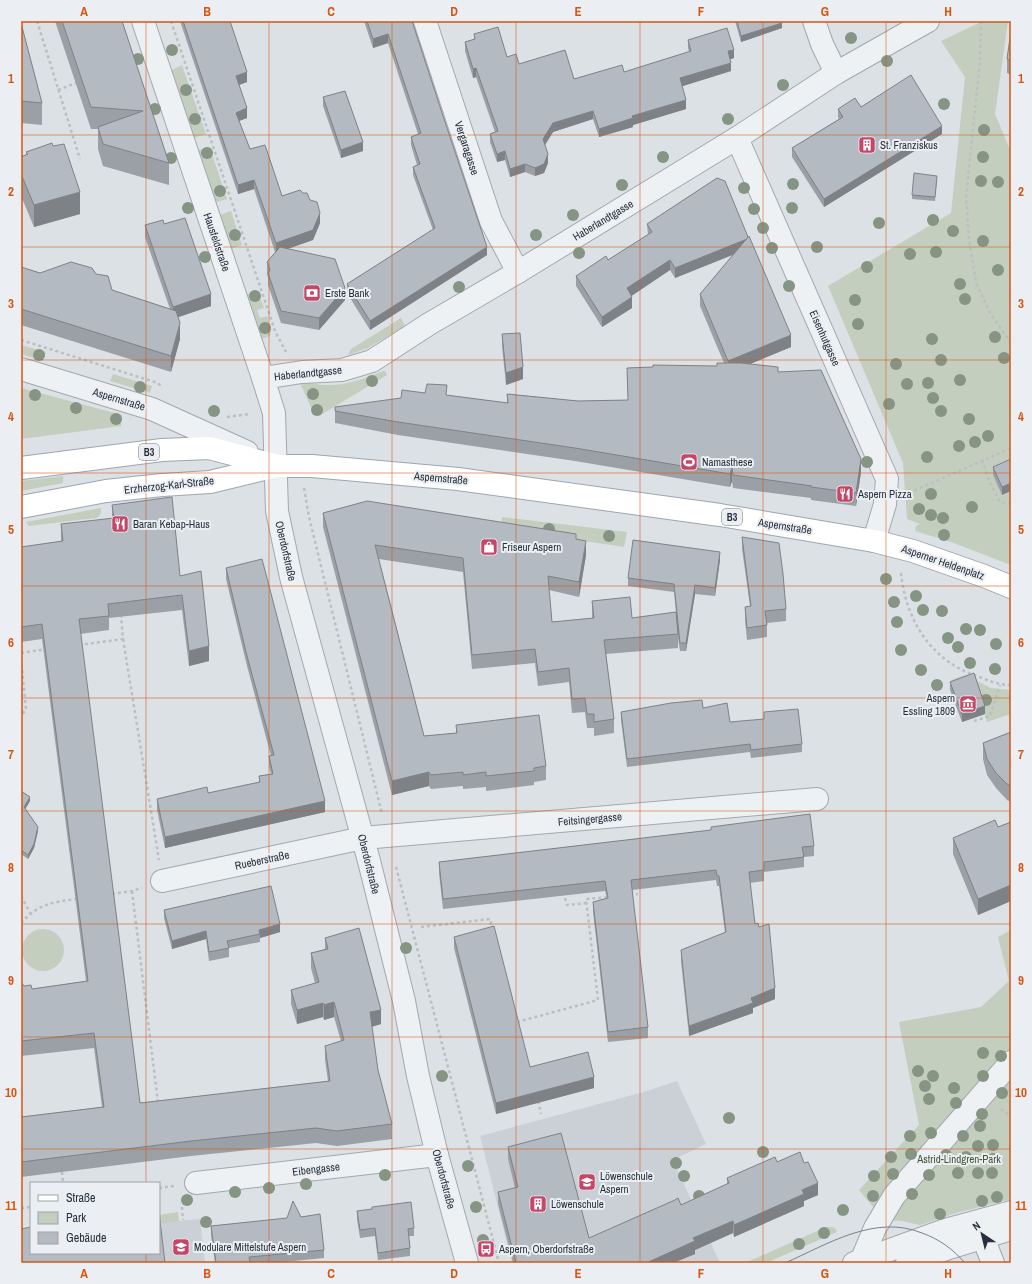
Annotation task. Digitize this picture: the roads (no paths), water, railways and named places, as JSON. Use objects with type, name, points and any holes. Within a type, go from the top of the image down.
[{"type":"main road","name":"B3","points":[[21,468],[162,450],[209,448],[276,466]]},
{"type":"main road","name":"Aspernstraße","points":[[276,466],[302,466],[458,479],[720,515],[874,541]]},
{"type":"main road","name":"Erzherzog-Karl-Straße","points":[[21,507],[106,491],[210,482],[276,466]]},
{"type":"main road","name":"Asperner Heldenplatz","points":[[874,541],[913,551],[1011,587]]},
{"type":"street","name":"Hausfeldstraße","points":[[143,21],[274,413],[276,466]]},
{"type":"street","name":"Vergaragasse","points":[[424,21],[490,221],[518,272]]},
{"type":"street","points":[[814,21],[822,44],[836,73]]},
{"type":"street","name":"Haberlandtgasse","points":[[263,378],[302,372],[342,370],[372,361],[429,324],[518,272],[737,138],[836,73],[928,21]]},
{"type":"street","name":"Eisenhutgasse","points":[[737,138],[887,479],[885,504],[874,541]]},
{"type":"street","name":"Aspernstraße","points":[[21,368],[152,409],[276,466]]},
{"type":"street","name":"Oberdorfstraße","points":[[276,466],[276,511],[291,577],[363,838],[404,1001],[418,1076],[437,1155],[467,1263]]},
{"type":"street","name":"Feitsingergasse","points":[[363,838],[818,799]]},
{"type":"street","name":"Rueberstraße","points":[[162,881],[363,838]]},
{"type":"street","points":[[859,1262],[875,1228],[894,1196],[1011,1062]]},
{"type":"street","name":"Eibengasse","points":[[196,1183],[437,1155]]},
{"type":"street","points":[[907,1263],[949,1248],[1011,1212]]},
{"type":"street","points":[[859,1262],[945,1230],[1011,1229]]},
{"type":"street","points":[[980,1230],[993,1263]]},
{"type":"tram line","points":[[785,1263],[835,1240],[869,1229],[887,1227],[904,1228],[928,1235],[956,1253],[965,1263]]},
{"type":"place","name":"St. Franziskus","points":[[867,145]]},
{"type":"place","name":"Erste Bank","points":[[312,293]]},
{"type":"place","name":"Namasthese","points":[[689,462]]},
{"type":"place","name":"Aspern Pizza","points":[[845,494]]},
{"type":"place","name":"Baran Kebap-Haus","points":[[120,524]]},
{"type":"place","name":"Friseur Aspern","points":[[489,547]]},
{"type":"place","name":"Aspern Essling 1809","points":[[968,704]]},
{"type":"place","name":"Löwenschule Aspern","points":[[587,1182]]},
{"type":"place","name":"Löwenschule","points":[[538,1204]]},
{"type":"place","name":"Modulare Mittelstufe Aspern","points":[[181,1247]]},
{"type":"place","name":"Aspern, Oberdorfstraße","points":[[486,1249]]},
{"type":"park label","name":"Astrid-Lindgren-Park","points":[[959,1159]]}]
